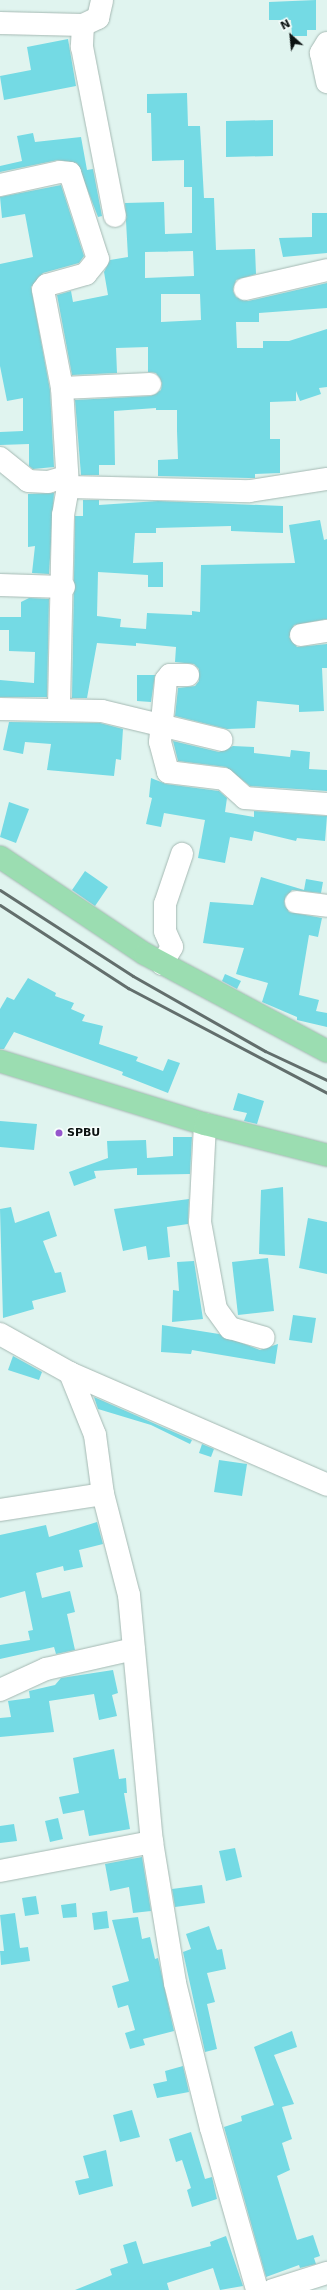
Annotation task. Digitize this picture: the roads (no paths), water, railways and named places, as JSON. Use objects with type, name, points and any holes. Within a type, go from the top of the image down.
[{"type":"main road","points":[[0,857],[84,917],[162,964],[327,1051]]},
{"type":"main road","points":[[0,1061],[205,1124],[327,1155]]},
{"type":"street","points":[[0,23],[83,25],[98,18],[102,0]]},
{"type":"street","points":[[83,25],[82,47],[115,216]]},
{"type":"street","points":[[327,43],[321,52],[327,82]]},
{"type":"street","points":[[0,185],[60,172],[70,173],[97,251],[98,258],[86,274],[47,285],[43,290],[62,388],[67,482],[63,515],[64,587],[59,708]]},
{"type":"street","points":[[245,289],[327,270]]},
{"type":"street","points":[[62,388],[150,384]]},
{"type":"street","points":[[0,458],[28,481],[250,491],[327,478]]},
{"type":"street","points":[[0,585],[64,587]]},
{"type":"street","points":[[301,634],[327,631]]},
{"type":"street","points":[[188,675],[167,677],[161,748],[168,772],[224,779],[245,798],[327,804]]},
{"type":"street","points":[[0,708],[59,708],[109,713],[222,740]]},
{"type":"street","points":[[162,964],[172,947],[165,930],[165,904],[182,854]]},
{"type":"street","points":[[296,902],[327,906]]},
{"type":"street","points":[[205,1124],[200,1222],[216,1309],[230,1328],[264,1338]]},
{"type":"street","points":[[0,1334],[70,1373],[327,1484]]},
{"type":"street","points":[[70,1373],[94,1435],[103,1494],[129,1595],[152,1842],[175,1982],[211,2128],[258,2290]]},
{"type":"street","points":[[0,1510],[103,1494]]},
{"type":"street","points":[[0,1690],[46,1669],[134,1649]]},
{"type":"street","points":[[0,1871],[152,1842]]},
{"type":"street","points":[[273,2290],[327,2273]]},
{"type":"railway","points":[[0,890],[133,976],[265,1051],[327,1080]]},
{"type":"railway","points":[[0,905],[128,988],[327,1093]]},
{"type":"place","name":"SPBU","points":[[59,1133]]}]
